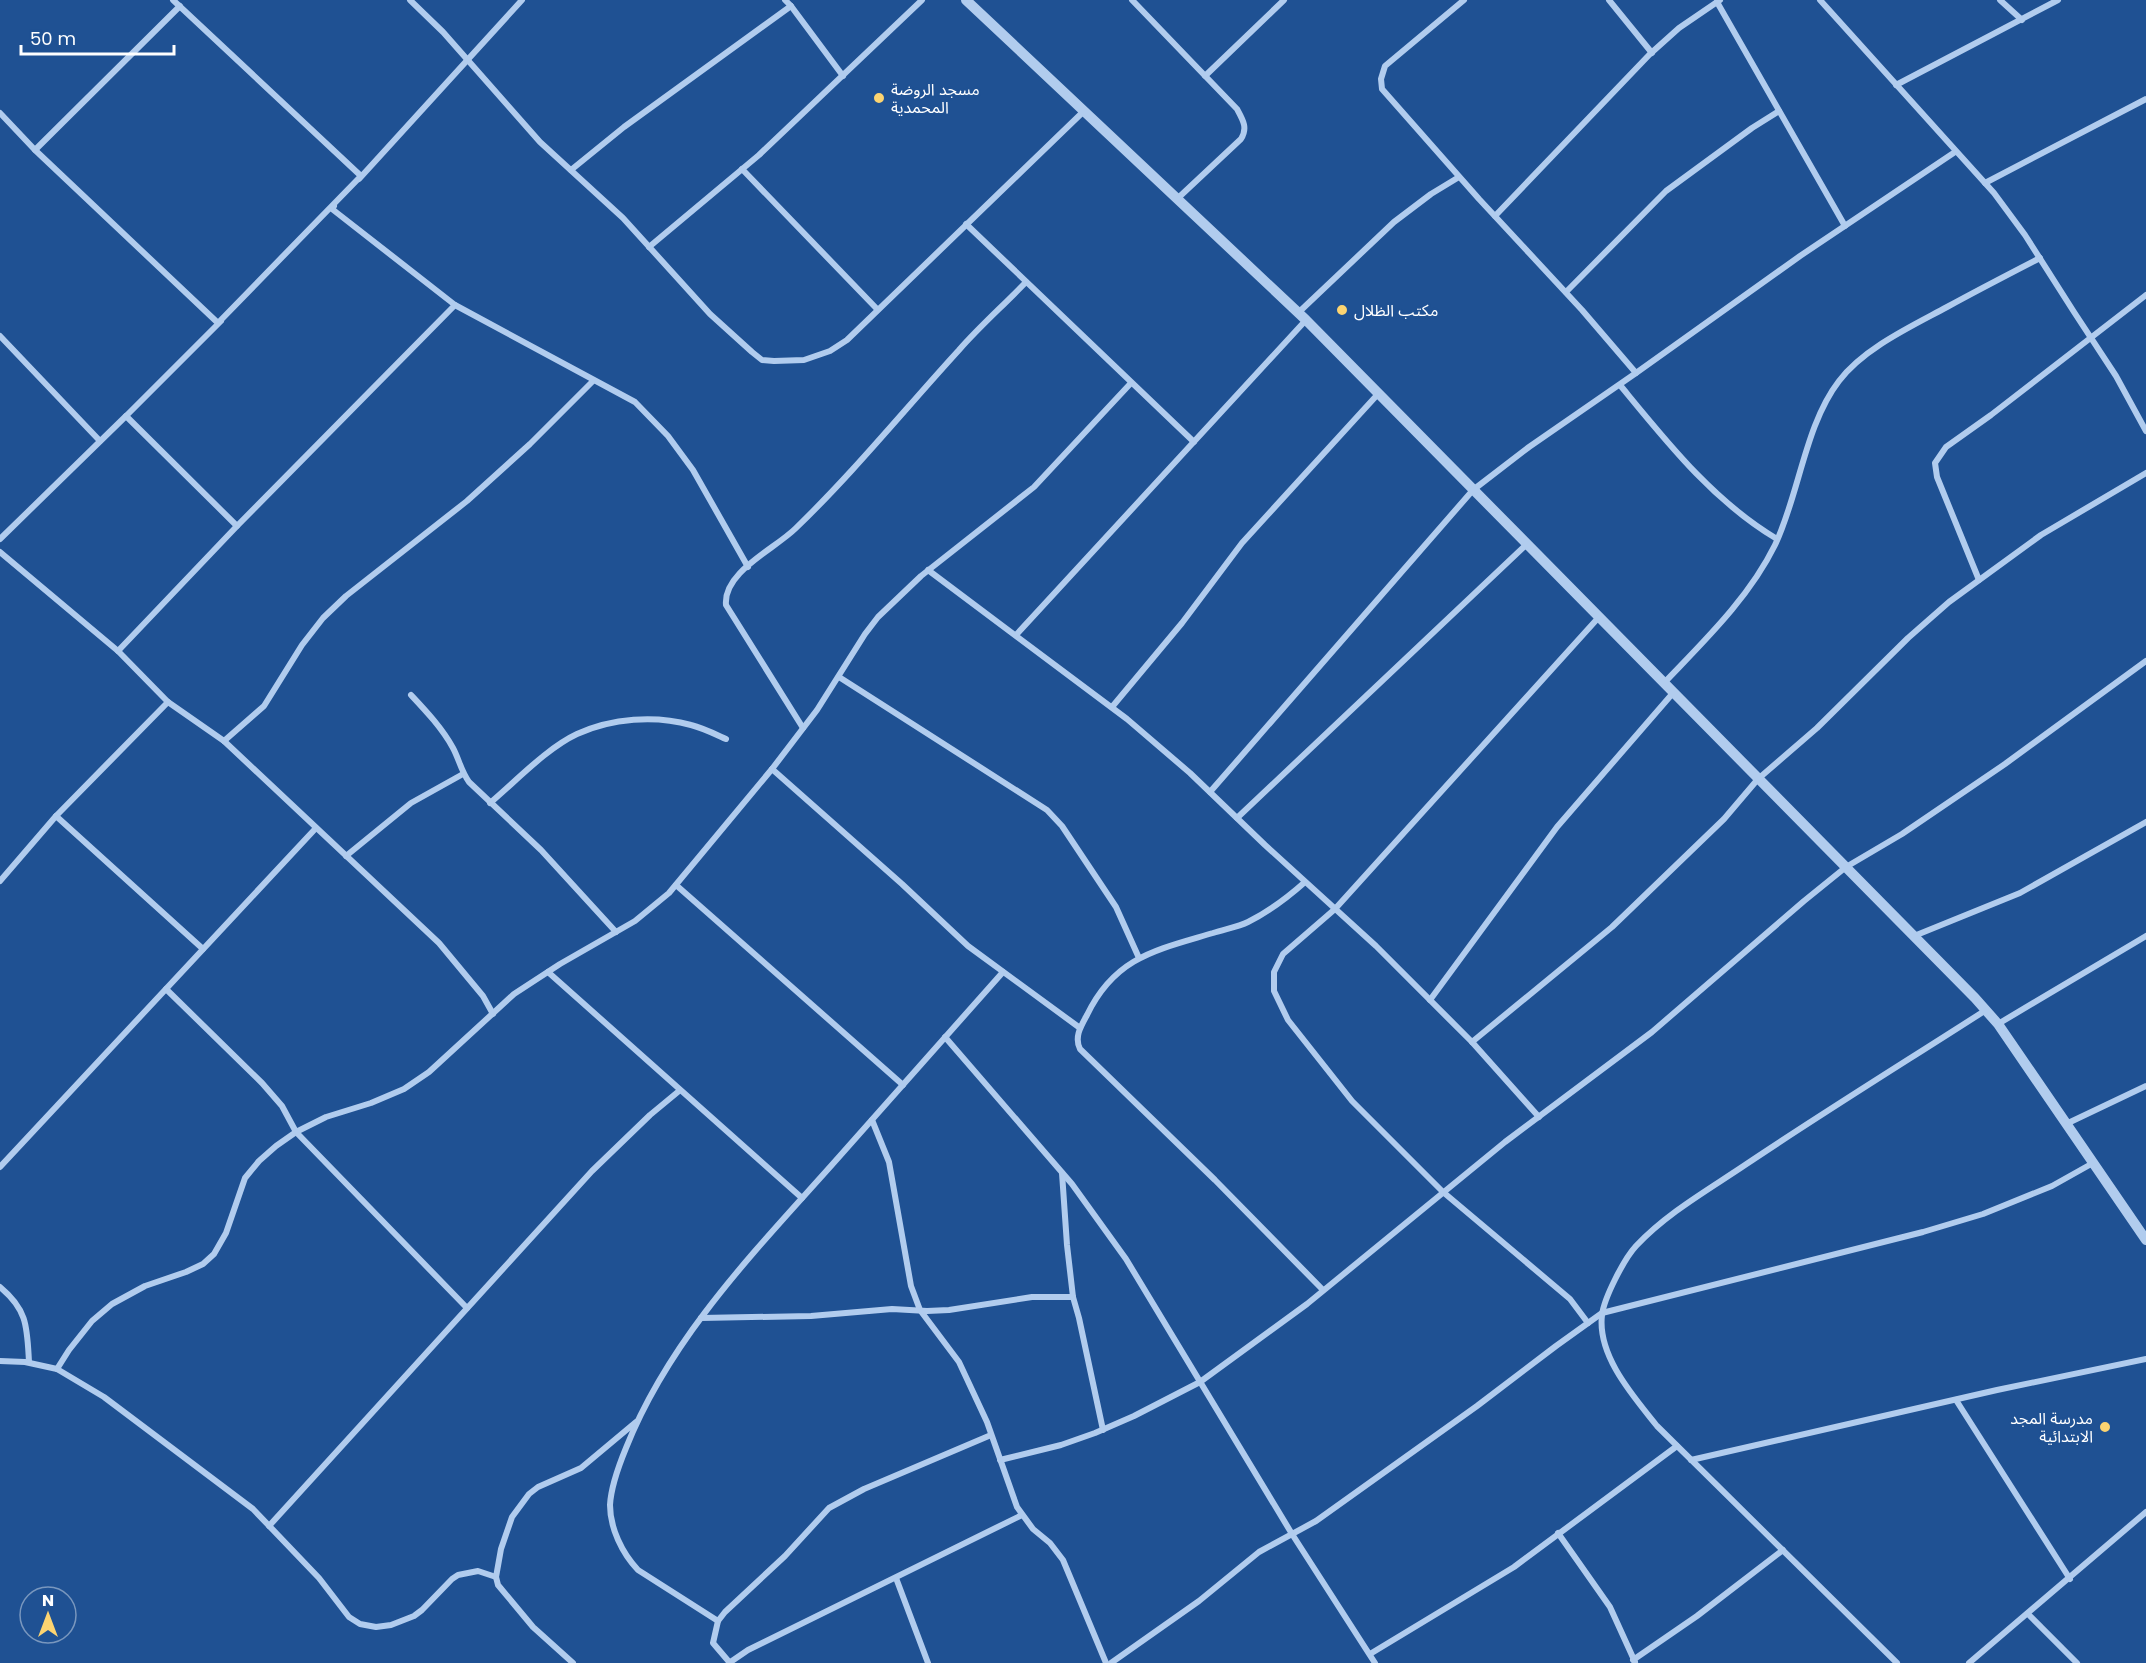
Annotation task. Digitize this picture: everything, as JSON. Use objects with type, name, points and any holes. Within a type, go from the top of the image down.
[{"type":"street","points":[[173,0],[361,176]]},
{"type":"street","points":[[410,0],[540,142],[623,218],[710,314],[762,360],[804,360],[830,351],[847,340],[1084,111]]},
{"type":"street","points":[[0,539],[332,209],[522,0]]},
{"type":"street","points":[[785,0],[843,76]]},
{"type":"street","points":[[649,247],[742,169],[922,0]]},
{"type":"street","points":[[966,0],[1302,316],[1986,1010],[1998,1024],[2146,1240]]},
{"type":"street","points":[[1132,0],[1237,109],[1245,124],[1244,135],[1178,199]]},
{"type":"street","points":[[1205,76],[1284,0]]},
{"type":"street","points":[[1464,0],[1389,62],[1383,70],[1382,89],[1459,177],[1566,292],[1636,374]]},
{"type":"street","points":[[1609,0],[1652,53]]},
{"type":"street","points":[[1820,0],[1994,193],[2040,258],[2115,376],[2146,431]]},
{"type":"street","points":[[2000,0],[2022,20]]},
{"type":"street","points":[[1896,85],[2058,0]]},
{"type":"street","points":[[1495,216],[1652,53],[1679,28],[1718,1],[1845,226]]},
{"type":"street","points":[[35,150],[180,6]]},
{"type":"street","points":[[571,171],[624,127],[791,6]]},
{"type":"street","points":[[1985,183],[2146,99]]},
{"type":"street","points":[[1566,292],[1666,191],[1779,111]]},
{"type":"street","points":[[0,114],[218,323]]},
{"type":"street","points":[[1210,792],[1473,489],[1528,447],[1955,152]]},
{"type":"street","points":[[742,169],[877,309]]},
{"type":"street","points":[[218,323],[361,176]]},
{"type":"street","points":[[1016,635],[1194,442],[1302,316],[1394,222],[1431,194],[1459,177]]},
{"type":"street","points":[[332,209],[454,305],[635,402],[668,436],[711,500],[748,567]]},
{"type":"street","points":[[966,224],[1194,442]]},
{"type":"street","points":[[1664,683],[1727,614],[1764,565],[1777,539],[1817,424],[1830,395],[1840,380],[1876,348],[1907,328],[2040,258]]},
{"type":"street","points":[[802,728],[726,605],[726,595],[731,582],[793,531],[819,506],[960,348],[1026,282]]},
{"type":"street","points":[[1979,580],[1937,477],[1935,469],[1938,457],[1946,447],[1992,415],[2146,295]]},
{"type":"street","points":[[118,651],[454,305]]},
{"type":"street","points":[[0,336],[100,441]]},
{"type":"street","points":[[224,741],[264,706],[302,645],[330,611],[364,581],[467,501],[530,444],[593,381]]},
{"type":"street","points":[[57,1369],[92,1321],[112,1304],[145,1286],[203,1264],[214,1254],[226,1233],[245,1178],[259,1161],[296,1132],[326,1117],[404,1089],[429,1072],[514,994],[635,921],[676,885],[772,769],[839,677],[878,617],[928,570],[1034,487],[1131,383]]},
{"type":"street","points":[[1620,385],[1678,455],[1756,526],[1777,539]]},
{"type":"street","points":[[1112,707],[1182,624],[1242,543],[1378,394]]},
{"type":"street","points":[[126,416],[237,526]]},
{"type":"street","points":[[1472,1042],[1612,927],[1724,819],[1758,779],[1810,735],[1908,638],[1949,602],[2042,534],[2146,473]]},
{"type":"street","points":[[1237,818],[1527,544]]},
{"type":"street","points":[[0,552],[118,651],[168,702],[224,741],[439,943],[483,996],[493,1014]]},
{"type":"street","points":[[928,570],[1112,707],[1190,773],[1376,946],[1472,1042],[1539,1117]]},
{"type":"street","points":[[1588,1323],[1570,1299],[1443,1192],[1352,1101],[1288,1020],[1274,991],[1274,972],[1283,954],[1335,909],[1599,617]]},
{"type":"street","points":[[1000,1460],[1060,1445],[1103,1430],[1200,1382],[1323,1290],[1443,1192],[1652,1032],[1846,867],[1902,834],[2005,764],[2146,661]]},
{"type":"street","points":[[839,677],[1047,810],[1062,826],[1116,907],[1139,958]]},
{"type":"street","points":[[1430,1000],[1557,827],[1673,693]]},
{"type":"street","points":[[411,695],[446,736],[463,774],[490,804],[541,849],[616,932]]},
{"type":"street","points":[[0,879],[56,816],[168,702]]},
{"type":"street","points":[[490,804],[542,758],[577,734],[606,724],[658,719],[691,725],[726,739]]},
{"type":"street","points":[[772,769],[968,946],[1080,1029]]},
{"type":"street","points":[[346,856],[411,804],[463,774]]},
{"type":"street","points":[[56,816],[203,949]]},
{"type":"street","points":[[1914,936],[2020,893],[2146,822]]},
{"type":"street","points":[[0,1167],[316,828]]},
{"type":"street","points":[[1305,882],[1271,909],[1246,923],[1176,944],[1139,958],[1114,975],[1104,985],[1092,1004],[1077,1041],[1080,1049],[1215,1180],[1323,1290]]},
{"type":"street","points":[[676,885],[903,1085]]},
{"type":"street","points":[[1998,1024],[2146,936]]},
{"type":"street","points":[[548,972],[679,1091],[802,1198]]},
{"type":"street","points":[[718,1621],[638,1570],[620,1545],[611,1515],[610,1503],[620,1462],[636,1422],[667,1368],[726,1286],[1003,972]]},
{"type":"street","points":[[166,988],[262,1083],[282,1106],[296,1132],[467,1308]]},
{"type":"street","points":[[1897,1663],[1657,1426],[1619,1375],[1607,1348],[1602,1328],[1602,1313],[1623,1265],[1636,1247],[1660,1223],[1768,1150],[1986,1010]]},
{"type":"street","points":[[945,1037],[987,1083],[1062,1173],[1126,1259],[1292,1534],[1376,1663]]},
{"type":"street","points":[[2066,1124],[2146,1086]]},
{"type":"street","points":[[269,1526],[592,1171],[650,1115],[679,1091]]},
{"type":"street","points":[[872,1120],[889,1162],[911,1286],[920,1310],[959,1362],[1022,1515],[1033,1529],[1050,1543],[1063,1560],[1108,1663],[1199,1601],[1260,1552],[1316,1521],[1602,1313],[1933,1229],[1983,1214],[2052,1186],[2093,1163]]},
{"type":"street","points":[[1062,1173],[1073,1297],[1103,1430]]},
{"type":"street","points":[[0,1287],[17,1304],[25,1318],[29,1362]]},
{"type":"street","points":[[701,1318],[811,1316],[892,1309],[949,1310],[1032,1297],[1073,1297]]},
{"type":"street","points":[[1692,1460],[2146,1359]]},
{"type":"street","points":[[0,1361],[29,1362],[57,1369],[104,1397],[253,1509],[319,1578],[349,1617],[367,1626],[391,1625],[414,1616],[458,1575],[478,1572],[496,1576]]},
{"type":"street","points":[[1956,1400],[2070,1579]]},
{"type":"street","points":[[573,1663],[533,1627],[502,1592],[496,1576],[507,1528],[521,1503],[529,1494],[538,1487],[581,1468],[636,1422]]},
{"type":"street","points":[[991,1435],[864,1489],[829,1508],[785,1556],[718,1621],[712,1637],[713,1643],[730,1663],[748,1650],[1022,1515]]},
{"type":"street","points":[[1370,1654],[1514,1568],[1677,1446]]},
{"type":"street","points":[[1969,1663],[2146,1512]]},
{"type":"street","points":[[1558,1533],[1610,1607],[1634,1661],[1697,1617],[1783,1550]]},
{"type":"street","points":[[896,1578],[928,1663]]},
{"type":"street","points":[[2028,1614],[2077,1663]]},
{"type":"place","name":"مسجد الروضة المحمدية","points":[[879,98]]},
{"type":"place","name":"مكتب الظلال","points":[[1342,310]]},
{"type":"place","name":"مدرسة المجد الابتدائية","points":[[2105,1427]]}]
